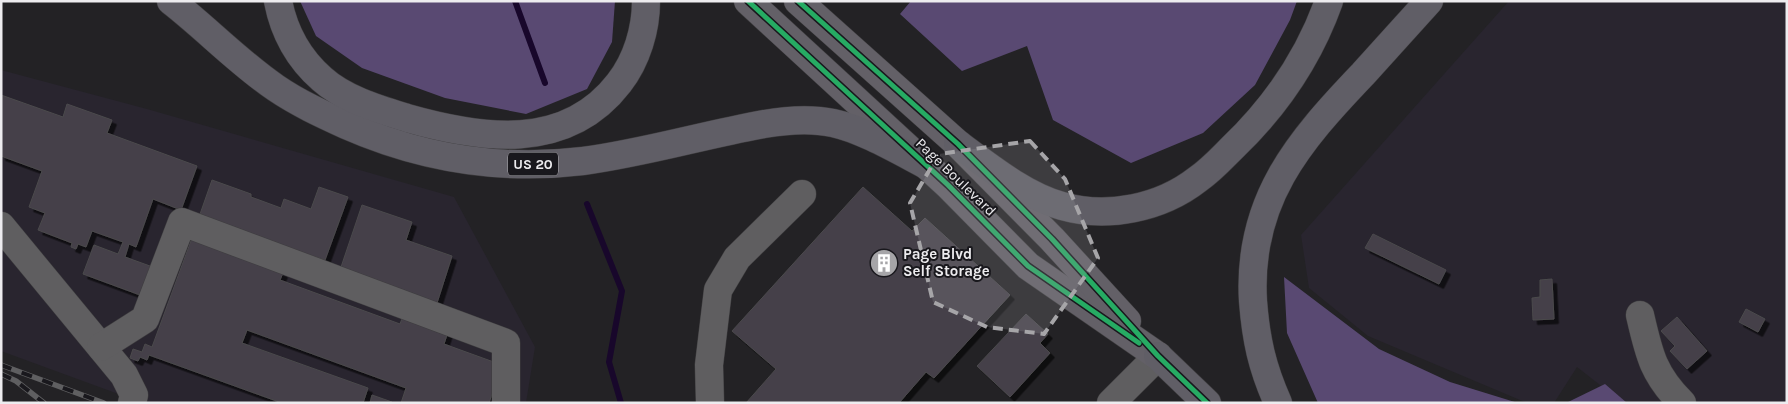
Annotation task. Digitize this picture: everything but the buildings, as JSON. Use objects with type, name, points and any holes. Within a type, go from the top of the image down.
[{"type":"highway","name":"US 20","points":[[171,1],[263,78],[286,94],[316,111],[363,132],[438,156],[505,164],[560,163],[631,152],[781,121],[809,121],[834,123],[852,129],[928,166]]},
{"type":"highway","points":[[278,1],[284,24],[297,51],[315,72],[339,91],[380,109],[429,124],[461,130],[510,134],[538,132],[574,121],[590,112],[612,93],[626,73],[640,42],[646,1]]},
{"type":"highway","points":[[958,144],[995,171],[1032,193],[1062,206],[1085,210],[1116,211],[1157,201],[1198,180],[1259,122],[1276,101],[1298,66],[1329,1]]},
{"type":"highway","points":[[1278,403],[1263,367],[1254,307],[1254,258],[1257,237],[1264,213],[1280,177],[1299,147],[1336,102],[1429,1]]},
{"type":"highway","name":"Page Boulevard","points":[[1158,356],[1195,398]]},
{"type":"main road","name":"Page Boulevard","points":[[748,1],[928,166],[1028,266],[1158,356]]},
{"type":"main road","name":"Page Boulevard","points":[[798,1],[958,144],[1052,239],[1158,356]]},
{"type":"lane","points":[[710,403],[709,365],[718,290],[737,258],[802,194]]},
{"type":"lane","points":[[101,347],[145,319],[182,222],[506,342],[506,403]]},
{"type":"lane","points":[[1,226],[124,375],[134,395],[132,403]]},
{"type":"lane","points":[[1640,315],[1650,357],[1666,387],[1682,403]]},
{"type":"lane","points":[[1111,403],[1158,356]]},
{"type":"highlighted area","points":[[1030,141],[1065,179],[1098,258],[1044,334],[987,327],[933,302],[910,203],[939,154]]},
{"type":"shaded area","points":[[300,1],[615,1],[612,42],[587,89],[526,114],[445,98],[362,68],[316,36]]},
{"type":"shaded area","points":[[911,1],[1297,1],[1290,20],[1255,85],[1203,133],[1131,163],[1053,120],[1027,46],[962,71],[900,14]]},
{"type":"shaded area","points":[[1509,1],[1787,1],[1787,403],[1623,403],[1577,367],[1554,403],[1527,403],[1368,336],[1309,288],[1301,235]]},
{"type":"shaded area","points":[[1,70],[147,109],[454,197],[535,347],[526,403],[143,403],[1,351]]},
{"type":"shaded area","points":[[1284,277],[1379,349],[1450,382],[1518,403],[1318,403],[1287,333]]},
{"type":"shaded area","points":[[1605,384],[1627,403],[1566,403]]},
{"type":"waterway","points":[[515,1],[545,83]]},
{"type":"waterway","points":[[587,204],[622,291],[609,362],[621,403]]},
{"type":"railway","points":[[1,365],[104,403]]},
{"type":"railway","points":[[1,374],[16,381],[44,403]]},
{"type":"cycle path","points":[[748,1],[948,185],[1028,266],[1139,343]]},
{"type":"cycle path","points":[[798,1],[958,144],[1052,239],[1158,356],[1207,403]]},
{"type":"place","name":"Page Blvd Self Storage","points":[[884,263]]}]
